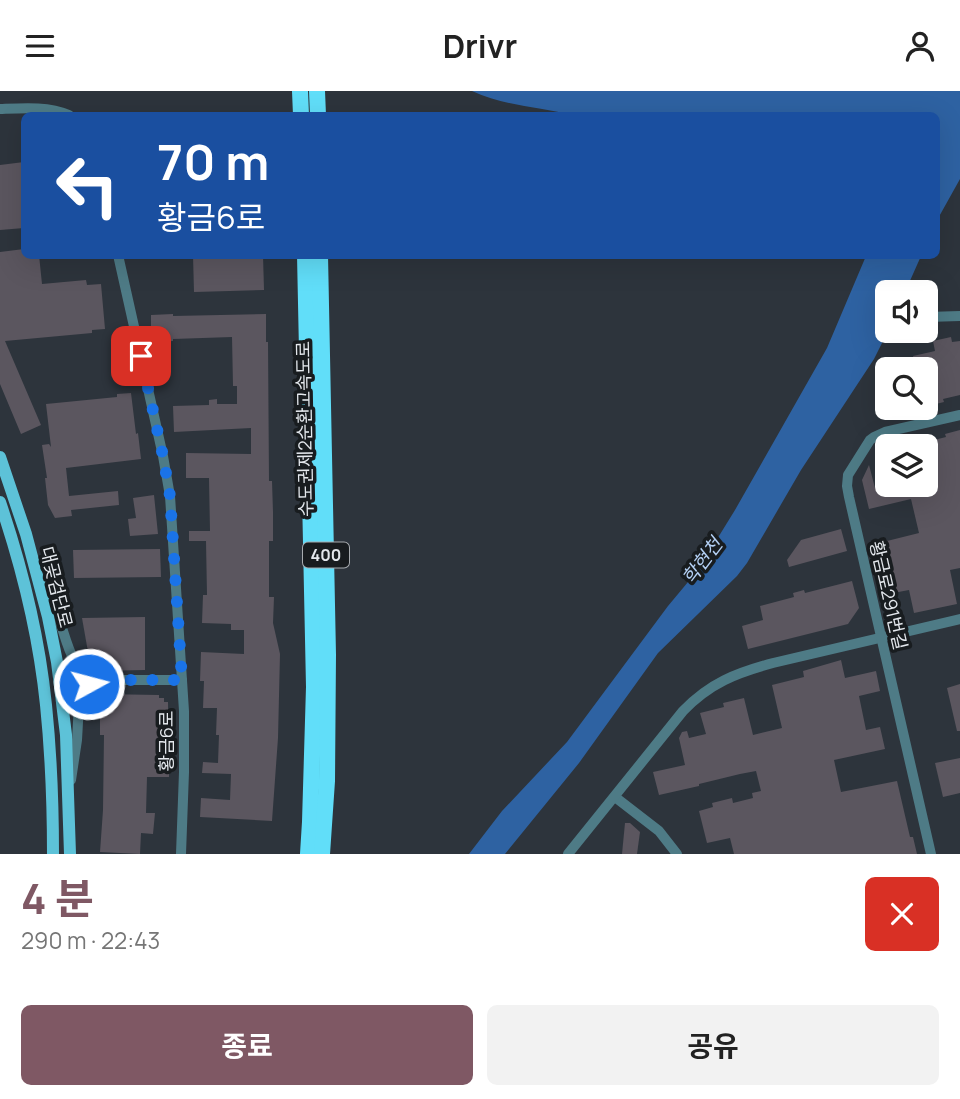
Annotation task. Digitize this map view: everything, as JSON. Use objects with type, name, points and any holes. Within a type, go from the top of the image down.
[{"type":"highway","points":[[300,91],[301,112]]},
{"type":"highway","points":[[317,91],[317,112]]},
{"type":"highway","name":"수도권제2순환고속도로","points":[[305,259],[314,687],[307,854]]},
{"type":"highway","name":"수도권제2순환고속도로","points":[[320,259],[328,708],[322,854]]},
{"type":"main road","name":"대곶검단로","points":[[0,457],[34,565],[57,662],[65,735],[70,854]]},
{"type":"main road","name":"대곶검단로","points":[[0,502],[28,600],[41,672],[48,733],[53,854]]},
{"type":"street","points":[[0,109],[47,109],[58,112]]},
{"type":"street","name":"황금6로","points":[[119,259],[170,496],[182,680],[184,761],[181,854]]},
{"type":"street","points":[[938,317],[960,316]]},
{"type":"street","name":"황금로291번길","points":[[931,854],[847,486],[848,475],[874,436],[960,415]]},
{"type":"street","points":[[34,565],[82,673],[94,680],[182,680]]},
{"type":"street","points":[[568,854],[683,711],[717,683],[773,663],[960,619]]},
{"type":"street","points":[[68,793],[76,750],[79,704],[84,691],[94,680]]},
{"type":"street","points":[[615,797],[659,831],[677,854]]},
{"type":"water","points":[[472,91],[960,91],[960,179],[940,215],[940,112],[558,112]]},
{"type":"water","points":[[865,259],[920,259],[910,280],[875,280],[875,343],[882,343],[801,470],[747,563],[658,653],[579,763],[505,854],[469,854],[502,811],[567,742],[698,570],[827,348]]},
{"type":"building","points":[[21,162],[21,228],[0,230],[0,165]]},
{"type":"building","points":[[21,249],[21,259],[39,259],[42,284],[86,280],[87,285],[101,284],[105,329],[92,330],[92,333],[5,341],[41,425],[21,434],[0,384],[0,252]]},
{"type":"building","points":[[193,259],[263,259],[264,290],[194,292]]},
{"type":"building","points":[[266,314],[269,481],[272,481],[273,512],[273,541],[269,541],[269,597],[274,597],[273,623],[280,654],[272,821],[200,817],[201,798],[230,800],[231,774],[202,773],[203,762],[218,763],[219,735],[216,735],[217,708],[203,708],[201,652],[244,654],[244,630],[231,630],[231,624],[202,623],[203,595],[207,595],[206,541],[189,541],[189,531],[210,531],[209,478],[186,478],[186,453],[251,454],[251,428],[174,432],[173,406],[209,405],[209,400],[217,399],[217,404],[237,404],[237,386],[233,386],[232,337],[155,342],[151,315]]},
{"type":"building","points":[[951,337],[952,342],[960,341],[960,395],[943,399],[944,402],[938,404],[938,357],[913,356],[935,351],[933,343],[938,343],[938,340]]},
{"type":"building","points":[[131,393],[141,459],[66,468],[69,496],[118,491],[119,505],[71,510],[72,516],[55,518],[48,505],[42,445],[49,444],[51,447],[46,404],[117,397],[117,394]]},
{"type":"building","points":[[960,430],[960,568],[950,570],[957,604],[914,613],[909,590],[888,594],[879,543],[919,533],[911,499],[869,509],[862,480],[869,465],[875,497],[938,497],[938,439],[946,437],[945,434]]},
{"type":"building","points":[[154,495],[158,534],[130,536],[128,519],[136,518],[133,498]]},
{"type":"building","points":[[841,529],[847,551],[789,567],[787,560],[801,540]]},
{"type":"building","points":[[160,549],[161,577],[74,578],[73,550]]},
{"type":"building","points":[[852,581],[859,608],[848,624],[748,649],[742,626],[763,620],[760,606],[794,597],[793,593],[804,590],[805,593]]},
{"type":"building","points":[[145,617],[145,670],[91,669],[82,618]]},
{"type":"building","points":[[841,660],[845,678],[876,671],[880,691],[859,696],[866,730],[880,727],[885,749],[834,760],[841,792],[897,781],[910,837],[913,837],[917,854],[734,854],[730,838],[707,843],[699,811],[713,807],[712,803],[732,798],[733,803],[753,798],[752,793],[761,791],[756,771],[659,795],[653,772],[685,765],[679,738],[682,732],[687,731],[689,738],[706,734],[700,713],[744,698],[753,735],[782,728],[772,685],[804,677],[803,671]]},
{"type":"building","points":[[960,684],[960,731],[957,731],[947,688]]},
{"type":"building","points":[[100,694],[159,695],[159,698],[164,698],[164,702],[168,702],[169,777],[147,777],[146,813],[155,813],[153,834],[141,833],[140,854],[100,852],[104,735],[100,735]]},
{"type":"building","points":[[960,758],[960,793],[943,797],[935,763]]},
{"type":"building","points":[[625,823],[630,823],[640,832],[637,854],[622,854]]},
{"type":"route","points":[[89,684],[94,680],[182,680],[170,496],[141,356]]},
{"type":"water label","name":"학현천","points":[[702,561]]}]
